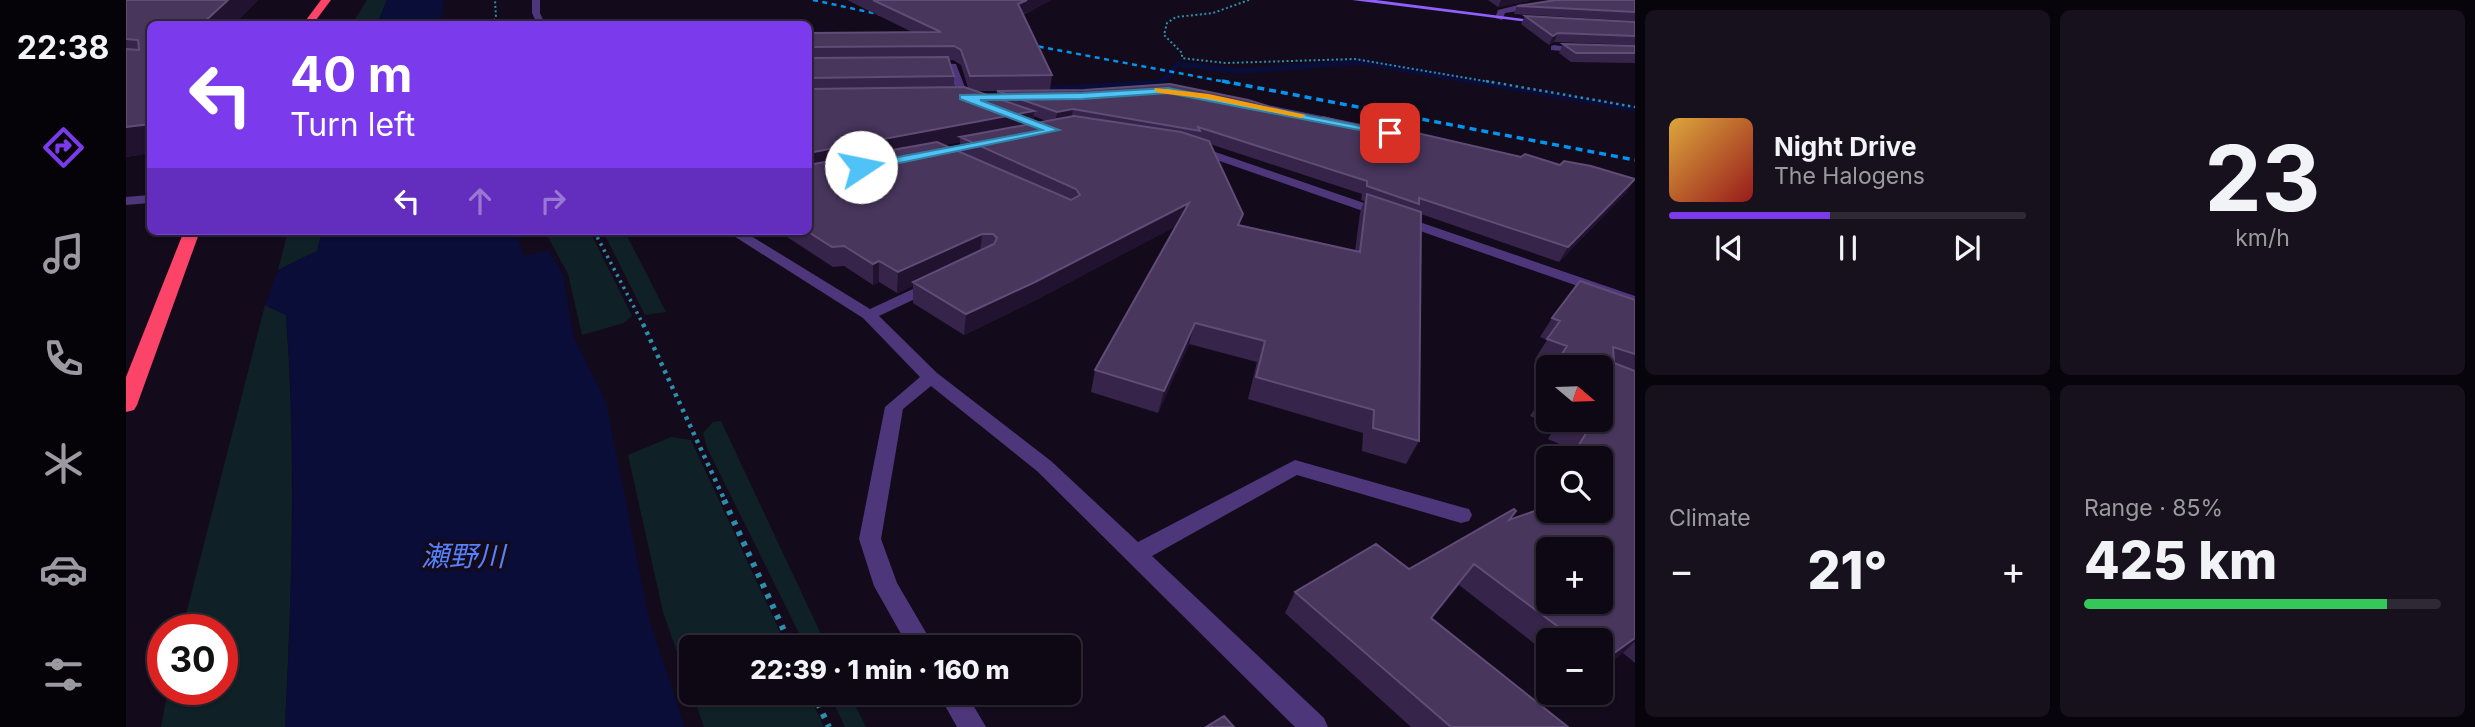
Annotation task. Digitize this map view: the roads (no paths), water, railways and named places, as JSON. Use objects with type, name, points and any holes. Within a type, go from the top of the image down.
[{"type":"highway","points":[[310,21],[326,0]]},
{"type":"highway","points":[[126,405],[190,235]]},
{"type":"main road","points":[[1356,0],[1560,23]]},
{"type":"street","points":[[536,0],[536,13],[540,21]]},
{"type":"street","points":[[1499,18],[1501,12],[1518,7],[1589,0]]},
{"type":"street","points":[[1554,48],[1589,50]]},
{"type":"street","points":[[914,66],[953,65],[962,92]]},
{"type":"street","points":[[950,97],[962,92],[989,102]]},
{"type":"street","points":[[1261,107],[1429,140]]},
{"type":"street","points":[[1180,144],[1635,301]]},
{"type":"street","points":[[126,201],[147,200]]},
{"type":"street","points":[[739,235],[869,315],[931,377],[1044,466],[1314,727]]},
{"type":"street","points":[[869,315],[951,276]]},
{"type":"street","points":[[915,635],[886,586],[870,539],[894,407],[931,377]]},
{"type":"street","points":[[1136,554],[1295,467],[1461,515]]},
{"type":"street","points":[[958,705],[972,727]]},
{"type":"water","points":[[387,0],[444,0],[441,21],[378,21]]},
{"type":"water","name":"瀬野川","points":[[321,235],[516,235],[524,256],[548,250],[563,274],[574,338],[606,402],[649,619],[685,727],[285,727],[292,521],[289,366],[286,315],[265,305],[278,270],[317,251]]},
{"type":"waterway","points":[[1031,90],[1153,83],[1164,80],[1177,64],[1241,71],[1362,62],[1635,109]]},
{"type":"railway","points":[[813,0],[896,18]]},
{"type":"railway","points":[[1020,43],[1231,83]]},
{"type":"railway","points":[[1222,81],[1635,160]]}]
